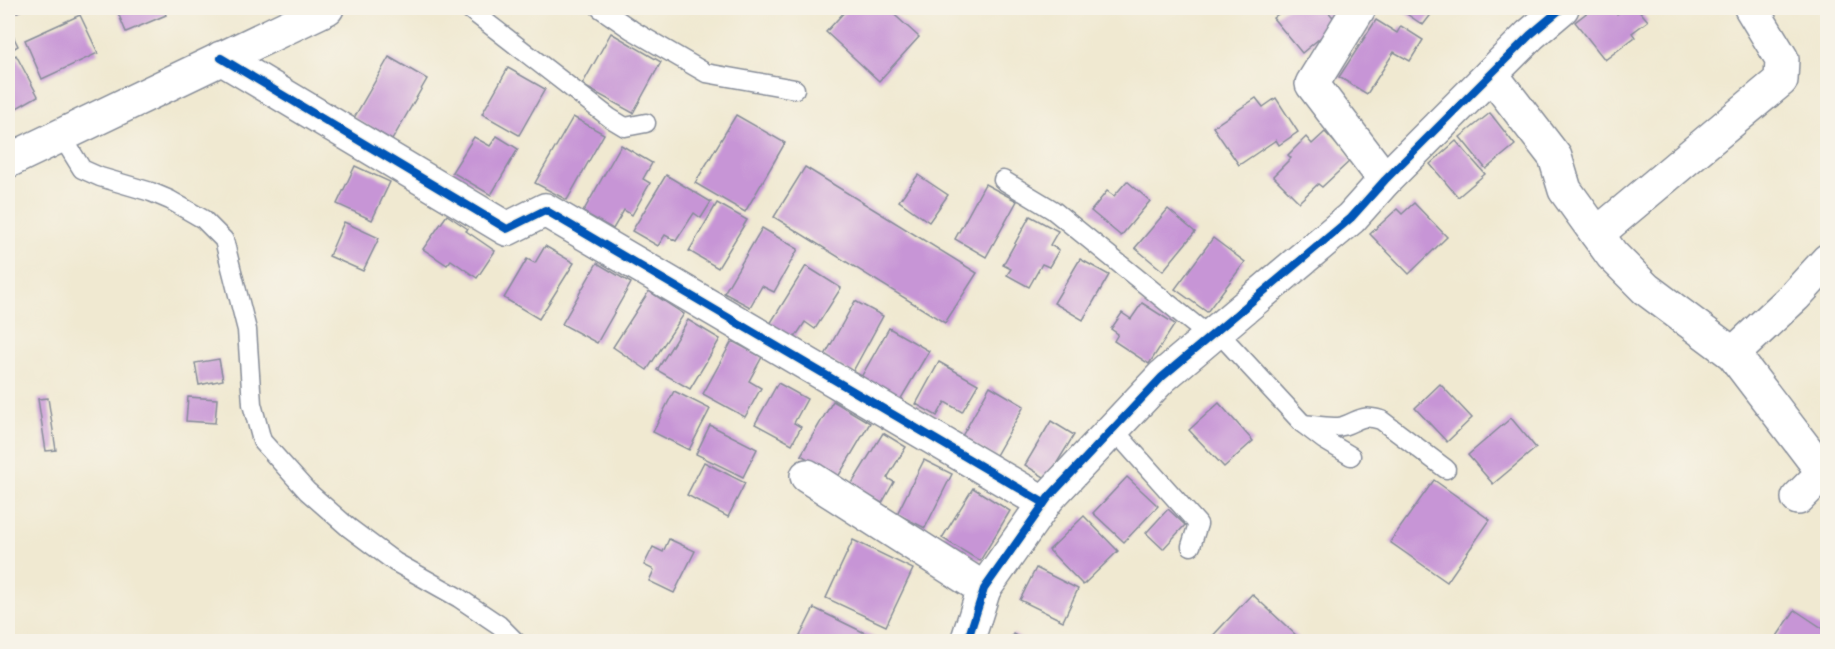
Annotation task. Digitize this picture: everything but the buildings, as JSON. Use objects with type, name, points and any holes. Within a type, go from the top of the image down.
[{"type":"street","points":[[1359,8],[1312,84],[1385,180]]},
{"type":"street","points":[[967,642],[984,589],[1044,503],[1113,429],[1162,377],[1351,218],[1385,180],[1530,35],[1562,8]]},
{"type":"street","points":[[1597,234],[1780,80],[1782,59],[1751,8]]},
{"type":"street","points":[[8,160],[221,58],[312,11]]},
{"type":"street","points":[[221,58],[507,229],[545,210],[1044,503]]},
{"type":"street","points":[[1491,74],[1555,157],[1565,190],[1612,255],[1646,290],[1733,354],[1825,470],[1798,498]]},
{"type":"street","points":[[1733,354],[1795,296],[1827,260]]},
{"type":"street","points":[[807,476],[984,589]]},
{"type":"lane","points":[[468,8],[610,118],[625,127],[646,123]]},
{"type":"lane","points":[[600,8],[632,30],[706,73],[795,89]]},
{"type":"lane","points":[[61,135],[82,169],[170,200],[203,219],[224,240],[247,330],[252,404],[262,441],[300,483],[348,527],[395,562],[459,598],[499,625],[516,642]]},
{"type":"lane","points":[[1003,180],[1053,210],[1214,334],[1303,424],[1351,456]]},
{"type":"lane","points":[[1303,424],[1342,427],[1356,419],[1370,417],[1381,420],[1446,469]]},
{"type":"lane","points":[[1113,429],[1198,524],[1191,546]]},
{"type":"cycle path","points":[[967,642],[984,589],[1048,498],[1162,377],[1351,218],[1385,180],[1530,35],[1562,8]]},
{"type":"cycle path","points":[[221,58],[507,229],[545,210],[1044,503]]}]
